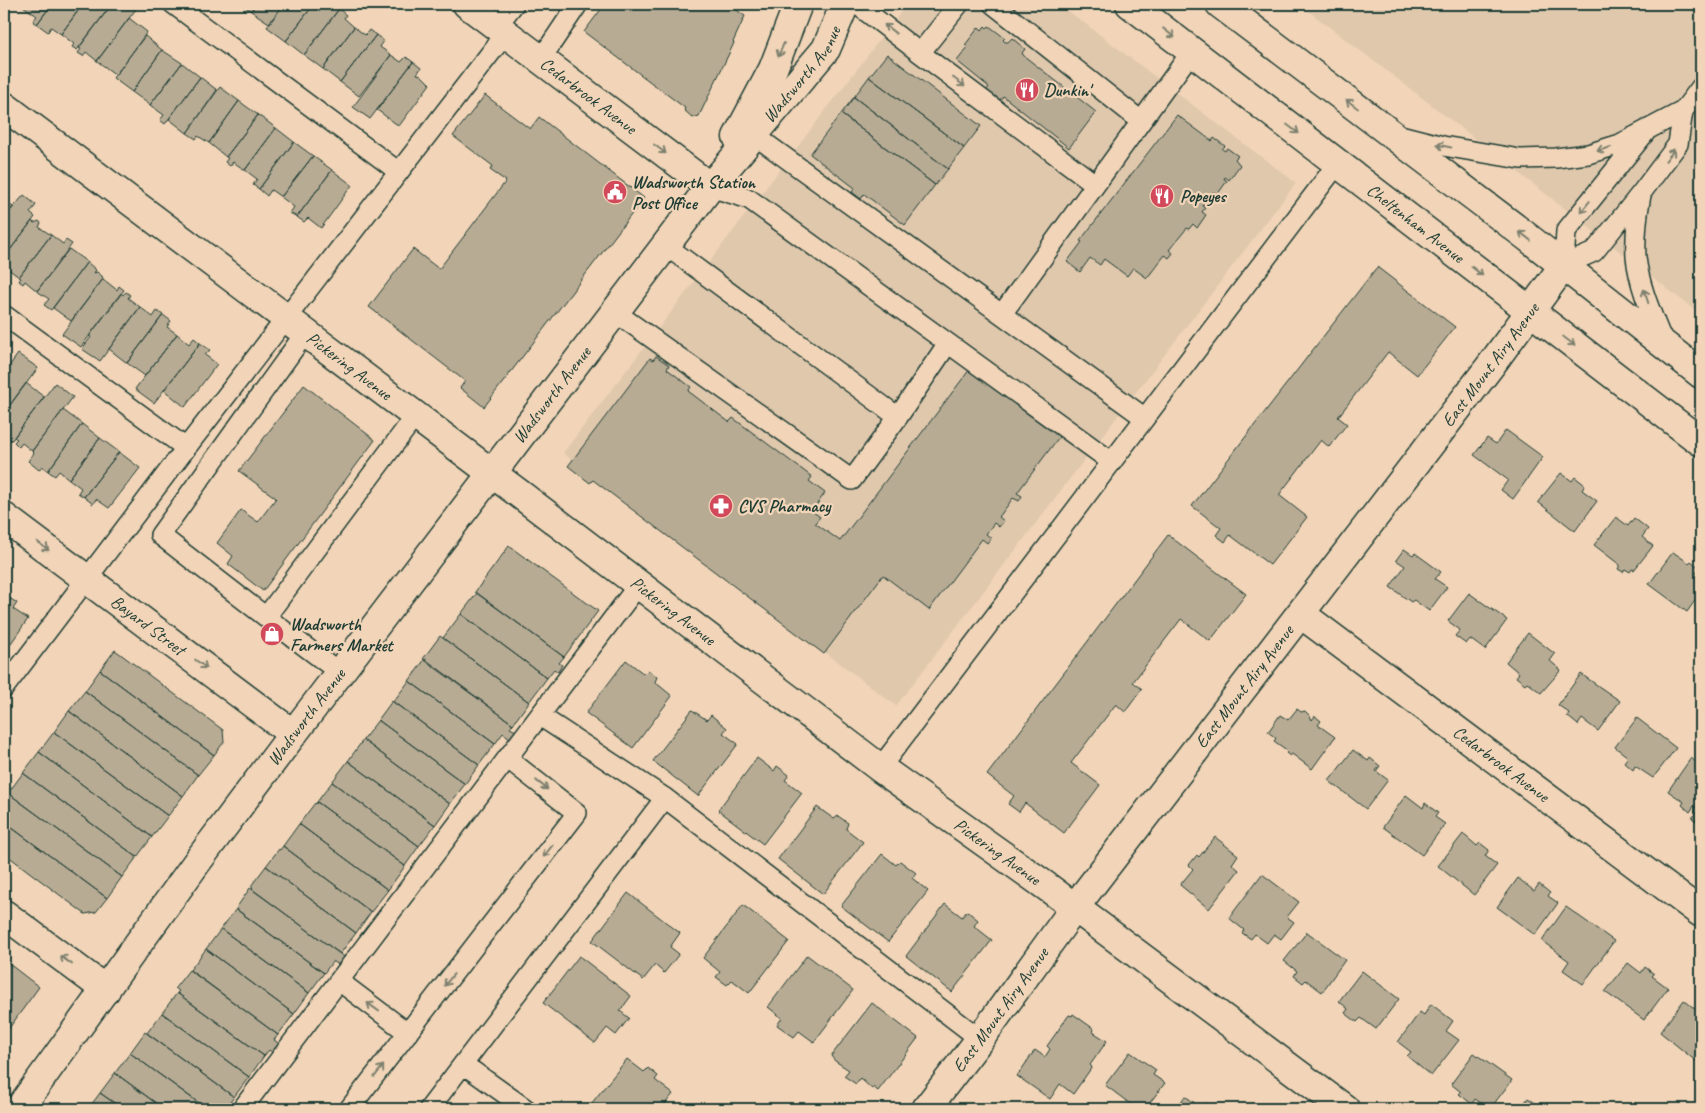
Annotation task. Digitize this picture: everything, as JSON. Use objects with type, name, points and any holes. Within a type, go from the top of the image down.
[{"type":"street","name":"Cedarbrook Avenue","points":[[468,4],[710,186]]},
{"type":"street","name":"Wadsworth Avenue","points":[[710,186],[773,69],[798,4]]},
{"type":"street","name":"Wadsworth Avenue","points":[[19,1109],[197,862],[293,734],[710,186],[826,49],[855,4]]},
{"type":"street","name":"Cheltenham Avenue","points":[[1130,4],[1701,442]]},
{"type":"street","points":[[1220,4],[1663,342],[1701,374]]},
{"type":"street","name":"Pickering Avenue","points":[[4,106],[493,473],[880,768],[1074,908],[1345,1109]]},
{"type":"street","name":"East Mount Airy Avenue","points":[[926,1109],[980,1039],[1074,908],[1491,366],[1564,266]]},
{"type":"street","name":"Bayard Street","points":[[4,517],[293,734]]},
{"type":"street","name":"Cedarbrook Avenue","points":[[1301,614],[1701,913]]},
{"type":"street","points":[[4,914],[106,990]]},
{"type":"lane","points":[[173,4],[399,172]]},
{"type":"lane","points":[[340,673],[160,535],[296,325],[399,172],[501,29],[514,4]]},
{"type":"lane","points":[[541,59],[578,4]]},
{"type":"lane","points":[[855,4],[1095,184]]},
{"type":"lane","points":[[920,53],[959,4]]},
{"type":"lane","points":[[993,4],[1141,121]]},
{"type":"lane","points":[[1002,314],[1192,51]]},
{"type":"lane","points":[[1648,129],[1566,231],[1564,266],[1594,252],[1642,192],[1678,144],[1684,111],[1701,87]]},
{"type":"lane","points":[[1391,133],[1443,146],[1492,155],[1520,159],[1556,158],[1588,154],[1620,144],[1684,111]]},
{"type":"lane","points":[[754,135],[1145,418]]},
{"type":"lane","points":[[880,768],[1338,164]]},
{"type":"lane","points":[[710,186],[749,199],[1112,462]]},
{"type":"lane","points":[[1642,192],[1637,218],[1636,259],[1645,295],[1663,342]]},
{"type":"lane","points":[[665,246],[898,417]]},
{"type":"lane","points":[[615,312],[852,480],[898,417],[948,343]]},
{"type":"lane","points":[[4,315],[186,448]]},
{"type":"lane","points":[[4,688],[186,448],[296,325]]},
{"type":"lane","points":[[266,617],[416,415]]},
{"type":"lane","points":[[242,1109],[639,584]]},
{"type":"lane","points":[[540,716],[665,798],[980,1039]]},
{"type":"lane","points":[[349,1109],[577,813],[507,758]]},
{"type":"lane","points":[[429,1109],[665,798]]},
{"type":"lane","points":[[339,981],[408,1033]]},
{"type":"lane","points":[[463,1064],[526,1109]]},
{"type":"shaded area","points":[[907,4],[1059,4],[1296,183],[896,706],[563,453]]},
{"type":"shaded area","points":[[1299,4],[1701,4],[1701,315],[1438,110]]},
{"type":"building","points":[[24,4],[52,4],[37,24],[33,21],[37,16],[23,6]]},
{"type":"building","points":[[52,4],[83,4],[61,34],[51,27],[48,32],[37,24]]},
{"type":"building","points":[[83,4],[111,5],[77,50],[72,47],[74,44],[61,34]]},
{"type":"building","points":[[112,4],[139,5],[97,61],[86,52],[83,56],[78,53],[81,49],[79,48]]},
{"type":"building","points":[[242,4],[256,4],[251,11]]},
{"type":"building","points":[[256,4],[284,4],[269,23],[251,11]]},
{"type":"building","points":[[284,4],[314,4],[286,41],[267,27]]},
{"type":"building","points":[[314,4],[339,4],[341,6],[304,55],[286,41]]},
{"type":"building","points":[[605,4],[728,4],[745,16],[699,116],[693,118],[684,110],[685,108],[584,32]]},
{"type":"building","points":[[339,9],[346,15],[344,18],[354,27],[323,69],[304,55]]},
{"type":"building","points":[[129,18],[147,32],[116,75],[97,61]]},
{"type":"building","name":"Dunkin'","points":[[985,26],[987,28],[989,26],[1005,38],[1003,40],[1005,42],[1012,38],[1025,49],[1022,53],[1024,56],[1096,112],[1069,148],[1003,96],[997,104],[984,93],[989,87],[957,61],[968,47],[965,45],[979,27],[982,30]]},
{"type":"building","points":[[354,27],[365,35],[369,30],[376,35],[340,82],[323,69]]},
{"type":"building","points":[[376,35],[384,41],[380,47],[391,55],[359,96],[340,82]]},
{"type":"building","points":[[145,36],[162,50],[132,92],[113,78]]},
{"type":"building","points":[[162,50],[182,63],[150,105],[132,92]]},
{"type":"building","points":[[887,54],[981,126],[964,148],[869,77]]},
{"type":"building","points":[[391,55],[401,62],[406,57],[413,62],[370,119],[353,107]]},
{"type":"building","points":[[413,62],[421,68],[417,74],[421,75],[430,84],[399,126],[377,110]]},
{"type":"building","points":[[182,63],[200,77],[165,124],[160,120],[164,115],[150,105]]},
{"type":"building","points":[[200,77],[217,90],[187,133],[169,119]]},
{"type":"building","points":[[869,77],[964,148],[948,169],[854,97]]},
{"type":"building","points":[[220,87],[239,101],[209,143],[198,136],[196,139],[187,133]]},
{"type":"building","points":[[485,95],[530,129],[539,117],[644,198],[484,407],[460,388],[465,381],[369,307],[413,249],[439,269],[506,181],[490,170],[493,166],[453,136]]},
{"type":"building","points":[[854,97],[948,169],[935,185],[841,114]]},
{"type":"building","points":[[239,101],[258,115],[226,157],[209,143]]},
{"type":"building","points":[[841,114],[935,185],[905,225],[864,194],[861,199],[852,192],[855,188],[810,154]]},
{"type":"building","points":[[258,115],[276,128],[245,170],[233,162],[230,166],[225,162],[228,158],[226,157]]},
{"type":"building","name":"Popeyes","points":[[1177,115],[1212,141],[1214,138],[1225,146],[1222,149],[1225,151],[1227,148],[1238,156],[1235,159],[1240,165],[1229,180],[1225,177],[1224,179],[1227,181],[1217,195],[1213,192],[1209,198],[1212,200],[1209,204],[1205,202],[1202,206],[1205,208],[1202,212],[1206,215],[1197,228],[1193,224],[1189,229],[1187,228],[1169,250],[1173,253],[1169,258],[1165,255],[1147,278],[1133,268],[1127,276],[1104,259],[1100,265],[1090,258],[1080,272],[1067,262],[1082,242],[1080,241]]},
{"type":"building","points":[[276,128],[294,142],[259,189],[253,185],[257,179],[245,170]]},
{"type":"building","points":[[294,142],[313,156],[281,197],[271,190],[267,196],[259,189]]},
{"type":"building","points":[[313,156],[332,170],[297,217],[290,213],[294,207],[281,197]]},
{"type":"building","points":[[332,170],[352,185],[321,228],[308,218],[304,222],[297,217]]},
{"type":"building","points":[[24,195],[36,205],[30,213],[35,217],[4,258],[4,218]]},
{"type":"building","points":[[7,202],[13,207],[4,218],[4,205]]},
{"type":"building","points":[[32,221],[34,223],[39,221],[41,223],[39,227],[51,235],[19,277],[4,266],[4,258]]},
{"type":"building","points":[[51,235],[63,244],[66,240],[72,244],[37,291],[25,281],[23,284],[19,281],[21,278],[19,277]]},
{"type":"building","points":[[69,249],[87,262],[51,310],[44,305],[49,299],[37,291]]},
{"type":"building","points":[[87,262],[96,270],[94,273],[97,272],[103,279],[71,321],[53,308]]},
{"type":"building","points":[[1377,267],[1455,327],[1417,375],[1388,352],[1338,417],[1347,424],[1329,447],[1321,440],[1279,495],[1307,517],[1270,565],[1230,535],[1225,542],[1216,535],[1221,528],[1192,506]]},
{"type":"building","points":[[103,279],[117,290],[119,286],[124,290],[81,347],[62,334]]},
{"type":"building","points":[[126,292],[130,295],[128,298],[140,307],[100,361],[82,349],[91,337],[89,336],[121,293],[123,295]]},
{"type":"building","points":[[140,307],[153,317],[157,311],[163,315],[127,363],[109,349]]},
{"type":"building","points":[[163,315],[171,321],[167,327],[177,334],[145,376],[127,363]]},
{"type":"building","points":[[177,334],[189,344],[194,338],[200,343],[154,403],[135,389]]},
{"type":"building","points":[[200,343],[210,350],[205,355],[217,364],[185,407],[164,390]]},
{"type":"building","points":[[18,354],[38,368],[4,413],[4,373]]},
{"type":"building","name":"CVS Pharmacy","points":[[656,356],[669,365],[667,369],[691,387],[688,391],[729,422],[733,418],[812,477],[809,481],[825,493],[812,511],[820,517],[815,523],[840,541],[973,365],[1062,433],[1017,493],[1022,496],[1019,501],[1013,498],[999,517],[1004,521],[999,527],[994,523],[986,534],[991,538],[987,543],[982,539],[929,610],[883,575],[824,654],[593,480],[590,483],[568,466],[650,358],[653,360]]},
{"type":"building","points":[[26,383],[44,397],[12,440],[6,436],[7,434],[4,431],[4,413]]},
{"type":"building","points":[[55,383],[73,397],[32,451],[22,443],[19,447],[14,442],[17,439],[14,437]]},
{"type":"building","points":[[304,385],[375,440],[263,591],[228,564],[233,556],[217,543],[241,510],[258,522],[276,498],[239,471]]},
{"type":"building","points":[[63,410],[82,424],[48,471],[42,466],[39,470],[28,461],[34,453],[32,451]]},
{"type":"building","points":[[82,424],[100,438],[69,479],[59,471],[55,476],[48,471]]},
{"type":"building","points":[[1506,430],[1543,457],[1513,499],[1501,490],[1508,480],[1474,455],[1487,438],[1496,444]]},
{"type":"building","points":[[100,438],[119,452],[84,497],[78,493],[81,488],[69,479]]},
{"type":"building","points":[[119,452],[140,468],[109,508],[96,499],[93,504],[84,497]]},
{"type":"building","points":[[1561,473],[1572,481],[1575,477],[1585,485],[1582,490],[1597,501],[1575,531],[1538,502]]},
{"type":"building","points":[[1616,517],[1628,526],[1634,518],[1648,529],[1642,537],[1653,546],[1634,570],[1632,569],[1630,572],[1625,569],[1623,572],[1618,569],[1620,565],[1594,545]]},
{"type":"building","points":[[1168,535],[1246,594],[1210,641],[1181,619],[1133,682],[1142,689],[1125,712],[1116,704],[1071,763],[1100,785],[1064,833],[1025,803],[1019,812],[1008,804],[1014,796],[987,775]]},
{"type":"building","points":[[509,546],[598,611],[564,657],[475,592]]},
{"type":"building","points":[[1404,549],[1413,555],[1415,553],[1441,572],[1435,579],[1447,587],[1429,611],[1414,600],[1411,602],[1390,587],[1405,566],[1396,560]]},
{"type":"building","points":[[1673,552],[1700,568],[1696,573],[1701,577],[1701,592],[1687,612],[1649,584]]},
{"type":"building","points":[[477,593],[564,657],[559,663],[562,665],[558,672],[554,669],[547,678],[461,614]]},
{"type":"building","points":[[1469,593],[1507,620],[1485,650],[1470,639],[1466,644],[1455,636],[1460,630],[1448,621]]},
{"type":"building","points":[[4,594],[11,599],[4,608]]},
{"type":"building","points":[[11,599],[17,603],[13,609],[28,619],[4,653],[4,608]]},
{"type":"building","points":[[461,614],[547,678],[529,702],[443,638]]},
{"type":"building","points":[[1528,633],[1555,654],[1550,661],[1561,670],[1541,693],[1527,682],[1525,684],[1516,677],[1519,673],[1506,662]]},
{"type":"building","points":[[440,636],[529,702],[513,724],[423,659]]},
{"type":"building","points":[[115,650],[223,730],[224,742],[214,755],[100,670]]},
{"type":"building","points":[[425,659],[513,724],[510,728],[516,731],[510,738],[503,733],[495,744],[409,681]]},
{"type":"building","points":[[626,660],[644,674],[648,670],[657,677],[655,682],[672,696],[633,748],[586,713]]},
{"type":"building","points":[[100,670],[214,755],[198,775],[85,691]]},
{"type":"building","points":[[1581,674],[1620,701],[1598,731],[1582,719],[1578,725],[1567,716],[1569,713],[1558,705]]},
{"type":"building","points":[[409,681],[495,744],[479,765],[393,702]]},
{"type":"building","points":[[85,691],[198,775],[183,796],[69,711]]},
{"type":"building","points":[[392,701],[479,765],[465,784],[378,720]]},
{"type":"building","points":[[1297,709],[1301,712],[1305,711],[1312,720],[1315,716],[1321,721],[1318,725],[1335,737],[1312,769],[1292,754],[1290,756],[1286,753],[1288,751],[1274,741],[1276,738],[1268,732],[1280,715],[1288,720]]},
{"type":"building","points":[[692,710],[707,720],[711,715],[727,728],[723,733],[738,744],[698,796],[653,761]]},
{"type":"building","points":[[69,711],[183,796],[168,816],[54,732]]},
{"type":"building","points":[[1637,718],[1676,748],[1653,778],[1635,766],[1633,770],[1624,762],[1628,757],[1615,747]]},
{"type":"building","points":[[378,720],[465,784],[450,804],[363,740]]},
{"type":"building","points":[[54,732],[168,816],[152,837],[39,752]]},
{"type":"building","points":[[363,740],[450,804],[435,825],[348,761]]},
{"type":"building","points":[[1353,750],[1368,761],[1370,758],[1380,766],[1376,771],[1388,780],[1366,809],[1329,781]]},
{"type":"building","points":[[39,752],[152,837],[137,857],[23,773]]},
{"type":"building","points":[[757,758],[774,771],[777,766],[789,775],[785,780],[802,793],[763,844],[718,810]]},
{"type":"building","points":[[1691,758],[1701,766],[1700,824],[1692,818],[1698,810],[1694,806],[1690,812],[1682,805],[1684,802],[1668,791]]},
{"type":"building","points":[[348,761],[435,825],[419,846],[332,782]]},
{"type":"building","points":[[23,773],[137,857],[122,877],[8,793]]},
{"type":"building","points":[[332,782],[419,846],[405,866],[317,802]]},
{"type":"building","points":[[8,793],[122,877],[107,898],[4,822],[4,799]]},
{"type":"building","points":[[1406,795],[1423,808],[1425,803],[1438,813],[1435,817],[1445,824],[1422,855],[1383,827]]},
{"type":"building","points":[[317,802],[405,866],[388,890],[299,824]]},
{"type":"building","points":[[817,807],[834,819],[838,816],[848,823],[846,829],[863,842],[823,894],[778,859]]},
{"type":"building","points":[[4,822],[107,898],[96,912],[85,914],[4,853]]},
{"type":"building","points":[[299,824],[388,890],[371,912],[283,846]]},
{"type":"building","points":[[1463,834],[1477,846],[1480,843],[1489,850],[1485,856],[1497,865],[1474,895],[1438,866]]},
{"type":"building","points":[[1215,837],[1238,855],[1232,864],[1239,870],[1209,909],[1180,885],[1193,869],[1189,865],[1197,855],[1199,857]]},
{"type":"building","points":[[283,846],[371,912],[356,933],[266,866]]},
{"type":"building","points":[[882,854],[896,865],[900,861],[916,873],[912,878],[928,891],[888,942],[841,906]]},
{"type":"building","points":[[266,866],[356,933],[340,954],[252,889],[251,886]]},
{"type":"building","points":[[1262,874],[1299,902],[1287,917],[1294,922],[1281,939],[1274,934],[1267,943],[1255,934],[1251,939],[1242,933],[1244,930],[1229,918]]},
{"type":"building","points":[[1518,878],[1534,891],[1539,884],[1550,893],[1548,896],[1558,903],[1535,935],[1497,907]]},
{"type":"building","points":[[250,888],[346,958],[340,966],[333,961],[324,973],[237,910],[237,907]]},
{"type":"building","points":[[628,893],[680,933],[670,947],[679,954],[664,973],[655,965],[643,980],[592,941]]},
{"type":"building","points":[[945,904],[962,917],[967,911],[978,920],[974,926],[992,940],[952,992],[906,956]]},
{"type":"building","points":[[743,905],[789,941],[749,993],[732,980],[727,985],[716,977],[720,972],[703,958]]},
{"type":"building","points":[[1566,907],[1614,941],[1583,984],[1563,970],[1569,961],[1542,941]]},
{"type":"building","points":[[236,909],[324,973],[309,993],[221,929]]},
{"type":"building","points":[[221,929],[309,993],[294,1014],[206,949]]},
{"type":"building","points":[[1307,932],[1345,960],[1322,992],[1306,980],[1303,983],[1294,976],[1297,971],[1284,961]]},
{"type":"building","points":[[206,949],[294,1014],[278,1035],[190,970]]},
{"type":"building","points":[[807,955],[853,990],[814,1042],[799,1031],[794,1037],[777,1025],[782,1018],[768,1007]]},
{"type":"building","points":[[579,956],[631,996],[620,1011],[629,1018],[616,1035],[607,1028],[595,1043],[543,1003]]},
{"type":"building","points":[[4,960],[39,987],[7,1031],[4,1028]]},
{"type":"building","points":[[1628,963],[1641,973],[1645,967],[1654,974],[1652,976],[1668,988],[1644,1020],[1605,992]]},
{"type":"building","points":[[189,970],[278,1035],[274,1040],[280,1044],[273,1053],[269,1050],[264,1056],[177,993],[179,991],[175,988]]},
{"type":"building","points":[[1362,971],[1399,999],[1376,1029],[1361,1018],[1357,1022],[1345,1013],[1348,1009],[1339,1001]]},
{"type":"building","points":[[177,993],[264,1056],[249,1077],[162,1013]]},
{"type":"building","points":[[1684,1000],[1700,1013],[1701,1011],[1701,1056],[1697,1062],[1660,1032]]},
{"type":"building","points":[[872,1003],[918,1038],[878,1091],[873,1087],[872,1089],[860,1078],[856,1084],[844,1076],[849,1070],[831,1056]]},
{"type":"building","points":[[1431,1004],[1453,1021],[1446,1031],[1459,1040],[1431,1076],[1407,1056],[1411,1052],[1398,1042],[1420,1012],[1424,1015]]},
{"type":"building","points":[[162,1013],[249,1077],[234,1097],[147,1033]]},
{"type":"building","points":[[1073,1014],[1094,1029],[1093,1032],[1107,1041],[1073,1094],[1060,1084],[1050,1099],[1017,1076],[1035,1050],[1045,1057],[1050,1049],[1047,1046],[1069,1015],[1072,1016]]},
{"type":"building","points":[[145,1032],[234,1097],[225,1109],[207,1109],[130,1053]]},
{"type":"building","points":[[1130,1052],[1156,1070],[1153,1075],[1165,1083],[1145,1109],[1137,1109],[1105,1085]]},
{"type":"building","points":[[130,1053],[207,1109],[164,1109],[115,1073]]},
{"type":"building","points":[[1474,1053],[1512,1080],[1490,1109],[1475,1099],[1472,1104],[1459,1094],[1461,1092],[1451,1084]]},
{"type":"building","points":[[627,1059],[644,1072],[648,1068],[658,1076],[655,1080],[673,1094],[661,1109],[587,1109]]},
{"type":"building","points":[[115,1073],[164,1109],[123,1109],[100,1093]]},
{"type":"building","points":[[100,1093],[123,1109],[88,1109]]},
{"type":"building","points":[[1185,1096],[1203,1109],[1176,1109]]},
{"type":"building","points":[[1528,1098],[1544,1109],[1520,1109]]},
{"type":"building","points":[[1206,1103],[1214,1109],[1203,1109]]},
{"type":"place","name":"Dunkin'","points":[[1027,90]]},
{"type":"place","name":"Wadsworth Station Post Office","points":[[615,192]]},
{"type":"place","name":"Popeyes","points":[[1162,196]]},
{"type":"place","name":"CVS Pharmacy","points":[[721,506]]},
{"type":"place","name":"Wadsworth Farmers Market","points":[[272,634]]}]
